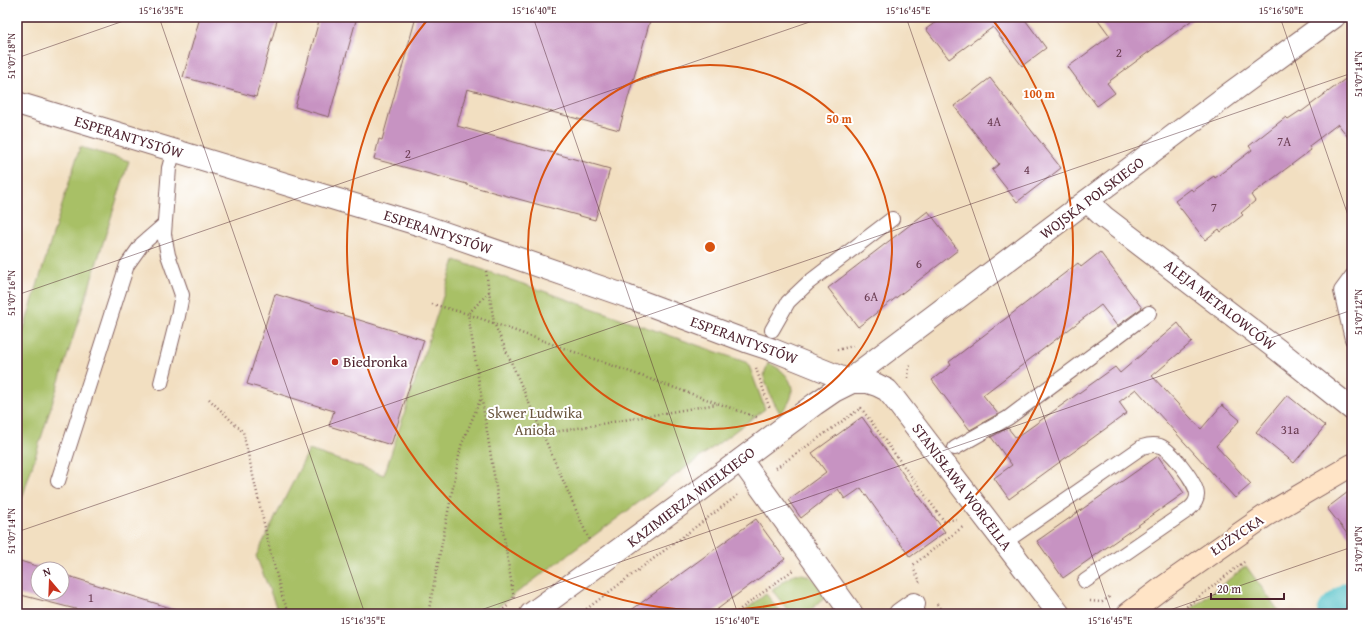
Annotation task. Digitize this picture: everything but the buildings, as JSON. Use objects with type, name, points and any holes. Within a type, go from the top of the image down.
[{"type":"street","name":"WOJSKA POLSKIEGO","points":[[852,382],[858,373],[1229,94],[1334,17]]},
{"type":"street","name":"ESPERANTYSTÓW","points":[[17,103],[421,225],[626,296],[773,350],[852,382]]},
{"type":"street","name":"ALEJA METALOWCÓW","points":[[1087,201],[1104,217],[1210,289],[1282,344],[1352,409]]},
{"type":"street","name":"KAZIMIERZA WIELKIEGO","points":[[531,614],[834,391],[852,382]]},
{"type":"street","name":"STANISŁAWA WORCELLA","points":[[852,382],[868,382],[877,384],[887,390],[1059,614]]},
{"type":"street","points":[[741,460],[852,614]]},
{"type":"street","name":"ŁUŻYCKA","points":[[1128,614],[1162,588],[1265,516],[1352,464]]},
{"type":"lane","points":[[160,383],[178,316],[182,295],[168,255],[164,234],[169,168],[174,150]]},
{"type":"lane","points":[[772,330],[788,302],[808,283],[892,219]]},
{"type":"lane","points":[[58,481],[127,265],[142,244],[164,225]]},
{"type":"lane","points":[[1352,276],[1341,291],[1352,339]]},
{"type":"lane","points":[[955,448],[1008,418],[1149,313]]},
{"type":"lane","points":[[1005,542],[1142,447],[1151,445],[1160,446],[1167,450],[1196,488],[1196,501],[1188,510],[1085,581]]},
{"type":"path","points":[[484,264],[494,323],[591,544]]},
{"type":"path","points":[[468,314],[489,292]]},
{"type":"path","points":[[432,304],[494,323],[759,418]]},
{"type":"path","points":[[468,314],[514,601]]},
{"type":"path","points":[[428,614],[461,446],[481,398]]},
{"type":"path","points":[[209,399],[243,432],[273,562],[283,599],[290,614]]},
{"type":"path","points":[[543,434],[718,404]]},
{"type":"path","points":[[774,470],[861,408],[944,521],[959,519],[966,525]]},
{"type":"path","points":[[580,614],[742,493]]},
{"type":"path","points":[[909,601],[920,581],[913,565],[959,530]]},
{"type":"path","points":[[734,614],[810,557]]},
{"type":"green space","points":[[80,147],[129,161],[17,514],[17,351]]},
{"type":"green space","name":"Skwer Ludwika Anioła","points":[[455,260],[748,363],[765,409],[488,614],[279,614],[256,556],[309,450],[384,475]]},
{"type":"green space","points":[[768,363],[777,367],[783,372],[791,385],[792,392],[790,399],[787,406],[780,413],[771,397],[764,377]]},
{"type":"green space","points":[[1246,566],[1281,614],[1185,614],[1186,613]]},
{"type":"green space","points":[[794,574],[810,577],[817,583],[827,596],[808,612],[809,614],[791,614],[772,590]]},
{"type":"green space","points":[[766,594],[782,614],[740,614]]},
{"type":"waterway","points":[[1339,614],[1352,603]]},
{"type":"place","name":"Biedronka","points":[[335,362]]}]
